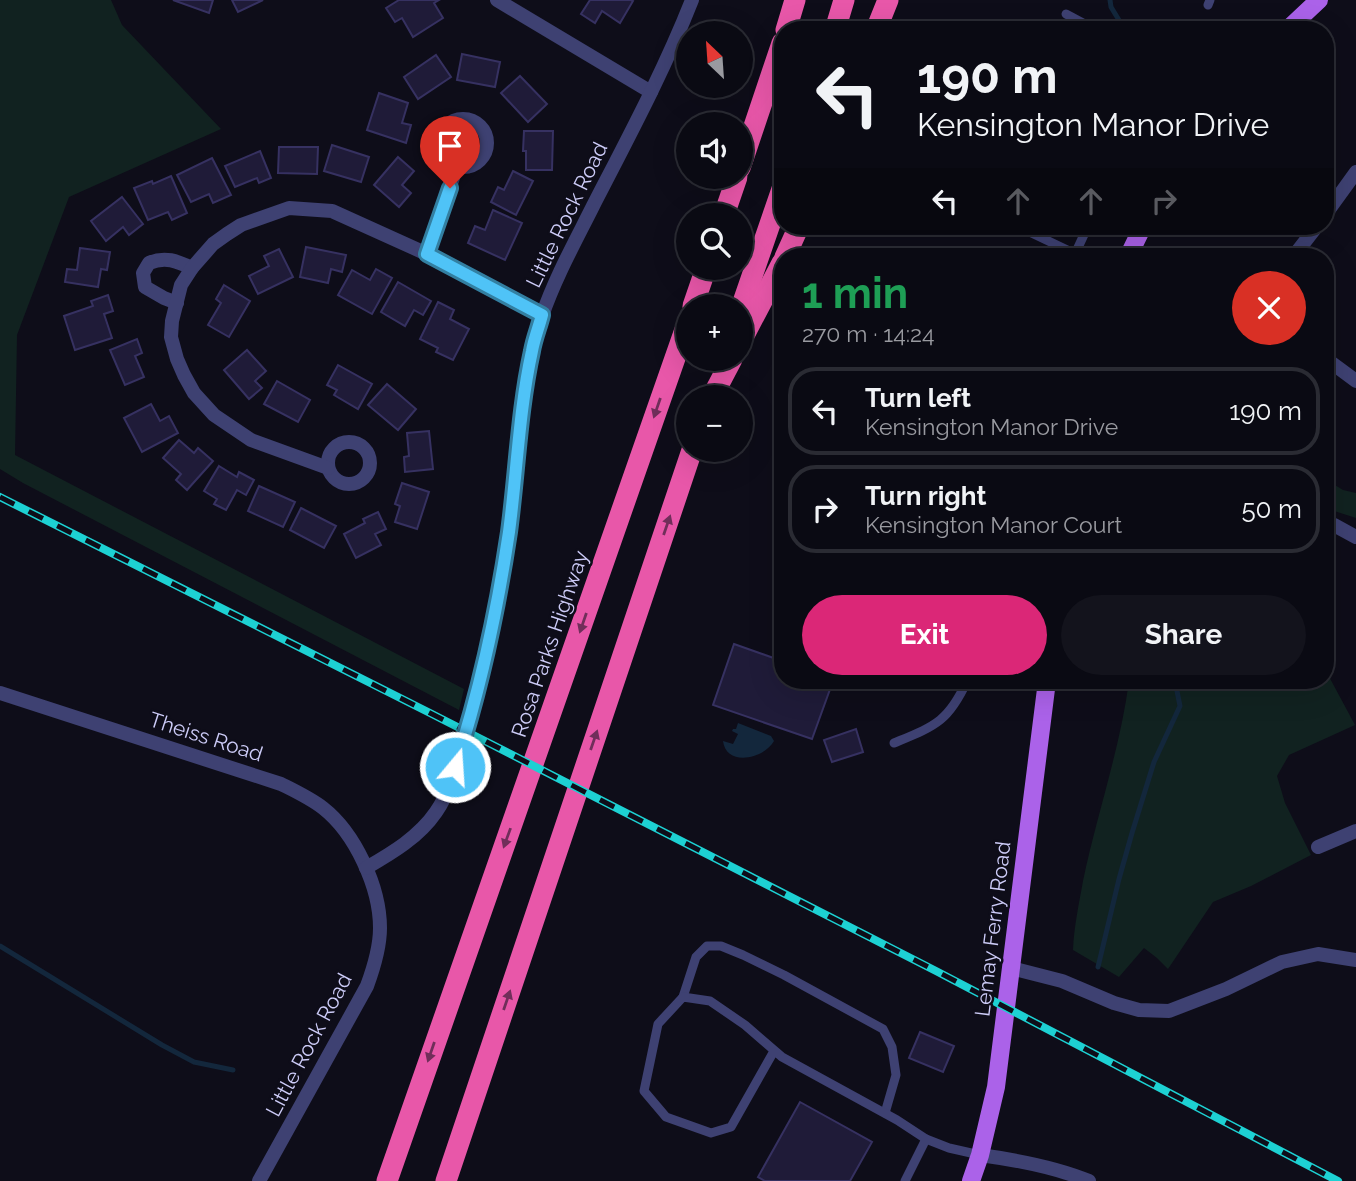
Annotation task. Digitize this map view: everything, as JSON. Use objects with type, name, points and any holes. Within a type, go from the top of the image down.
[{"type":"highway","points":[[789,21],[795,0]]},
{"type":"highway","points":[[838,21],[844,0]]},
{"type":"highway","points":[[880,21],[888,0]]},
{"type":"highway","points":[[753,129],[774,67]]},
{"type":"highway","points":[[746,294],[774,212]]},
{"type":"highway","points":[[753,318],[774,278]]},
{"type":"highway","name":"Rosa Parks Highway","points":[[387,1181],[676,355]]},
{"type":"highway","points":[[446,1181],[688,462]]},
{"type":"main road","points":[[1297,21],[1319,0]]},
{"type":"main road","name":"Lemay Ferry Road","points":[[971,1181],[996,1087],[1046,689]]},
{"type":"street","points":[[497,0],[651,92]]},
{"type":"street","name":"Little Rock Road","points":[[259,1181],[367,986],[374,966],[380,928],[379,909],[366,868],[392,853],[425,827],[447,792],[476,697],[500,588],[526,383],[542,315],[567,258],[676,40],[692,0]]},
{"type":"street","points":[[427,254],[457,166]]},
{"type":"street","points":[[1334,203],[1356,172]]},
{"type":"street","points":[[328,468],[251,440],[214,415],[194,393],[177,359],[171,337],[172,321],[181,285],[213,244],[234,229],[257,218],[289,208],[332,211],[427,254],[542,315]]},
{"type":"street","points":[[177,303],[145,287],[143,273],[149,263],[165,259],[192,268]]},
{"type":"street","points":[[1334,365],[1356,381]]},
{"type":"street","points":[[1334,525],[1356,537]]},
{"type":"street","name":"Theiss Road","points":[[0,693],[281,784],[324,808],[350,836],[366,868]]},
{"type":"street","points":[[1318,847],[1356,831]]},
{"type":"street","points":[[1011,968],[1062,981],[1114,1003],[1139,1010],[1169,1010],[1226,989],[1282,962],[1318,954],[1356,960]]},
{"type":"street","points":[[980,1155],[1021,1161],[1090,1181]]},
{"type":"lane","points":[[1066,14],[1079,21]]},
{"type":"lane","points":[[1035,235],[1062,248]]},
{"type":"lane","points":[[894,743],[927,729],[947,715],[963,689]]},
{"type":"lane","points":[[774,1051],[731,1127],[711,1133],[666,1116],[644,1091],[658,1024],[683,997],[696,957],[707,946],[721,946],[784,975],[883,1029],[892,1047],[897,1075],[885,1113]]},
{"type":"lane","points":[[683,997],[710,1000],[745,1025],[782,1057],[885,1113],[926,1139],[980,1155]]},
{"type":"lane","points":[[905,1181],[926,1139]]},
{"type":"shaded area","points":[[0,0],[111,0],[122,25],[221,129],[69,197],[17,335],[15,455],[464,689],[459,710],[0,469]]},
{"type":"shaded area","points":[[1334,484],[1356,493],[1356,518],[1334,511]]},
{"type":"shaded area","points":[[1334,686],[1355,725],[1289,755],[1277,776],[1285,803],[1311,855],[1213,902],[1168,969],[1144,948],[1119,977],[1073,950],[1083,881],[1128,689],[1334,689]]},
{"type":"water","points":[[738,723],[771,736],[774,741],[754,756],[746,758],[731,754],[723,741],[733,744],[738,734],[732,731]]},
{"type":"building","points":[[173,0],[213,0],[209,13]]},
{"type":"building","points":[[232,0],[263,0],[238,12]]},
{"type":"building","points":[[399,0],[439,0],[434,3],[443,18],[413,37],[402,18],[395,22],[386,8]]},
{"type":"building","points":[[590,0],[633,1],[620,23],[602,11],[595,23],[581,14]]},
{"type":"building","points":[[462,54],[500,62],[495,87],[457,80]]},
{"type":"building","points":[[436,55],[451,77],[418,99],[404,77]]},
{"type":"building","points":[[520,76],[547,104],[528,122],[501,93]]},
{"type":"building","points":[[379,93],[408,103],[402,123],[411,125],[406,143],[367,130]]},
{"type":"building","points":[[524,131],[553,131],[552,170],[526,170]]},
{"type":"building","points":[[332,145],[369,157],[361,182],[324,171]]},
{"type":"building","points":[[279,147],[318,147],[317,174],[278,173]]},
{"type":"building","points":[[260,151],[271,178],[259,183],[257,178],[235,187],[225,166]]},
{"type":"building","points":[[398,157],[414,171],[402,185],[411,193],[399,207],[374,185]]},
{"type":"building","points":[[212,158],[231,195],[213,203],[209,194],[191,202],[177,175]]},
{"type":"building","points":[[513,171],[533,181],[516,215],[491,202],[498,187],[504,190]]},
{"type":"building","points":[[171,176],[187,213],[172,220],[168,212],[148,220],[134,188]]},
{"type":"building","points":[[122,197],[143,224],[129,235],[123,227],[106,241],[91,221]]},
{"type":"building","points":[[493,210],[522,223],[505,260],[468,243],[475,226],[485,230]]},
{"type":"building","points":[[306,247],[346,255],[342,272],[331,269],[328,283],[300,277]]},
{"type":"building","points":[[80,248],[110,252],[107,270],[101,269],[98,287],[65,282],[67,269],[77,270]]},
{"type":"building","points":[[279,249],[293,277],[258,294],[249,276],[269,266],[264,256]]},
{"type":"building","points":[[376,269],[392,278],[372,314],[338,295],[352,270],[370,280]]},
{"type":"building","points":[[398,282],[431,301],[423,315],[414,310],[405,326],[381,312]]},
{"type":"building","points":[[224,285],[250,301],[229,337],[208,325],[221,303],[216,299]]},
{"type":"building","points":[[108,295],[113,311],[104,314],[112,338],[75,350],[64,316],[93,306],[91,301]]},
{"type":"building","points":[[438,302],[454,310],[450,319],[469,329],[453,360],[436,352],[438,348],[420,339]]},
{"type":"building","points":[[137,339],[142,353],[135,356],[144,377],[125,385],[110,350]]},
{"type":"building","points":[[247,350],[266,371],[255,381],[262,388],[249,399],[224,370]]},
{"type":"building","points":[[338,365],[372,384],[358,409],[334,395],[337,390],[327,385]]},
{"type":"building","points":[[277,381],[310,400],[298,422],[264,404]]},
{"type":"building","points":[[387,384],[416,409],[398,430],[368,405]]},
{"type":"building","points":[[151,404],[160,421],[169,416],[178,433],[142,452],[124,418]]},
{"type":"building","points":[[429,431],[433,469],[405,472],[404,457],[409,456],[407,433]]},
{"type":"building","points":[[179,440],[194,453],[198,448],[213,461],[187,490],[176,480],[181,474],[163,458]]},
{"type":"building","points":[[219,466],[237,477],[239,472],[254,480],[246,495],[237,490],[226,510],[214,504],[217,499],[204,491]]},
{"type":"building","points":[[402,483],[429,492],[417,529],[395,522],[400,506],[395,504]]},
{"type":"building","points":[[259,486],[295,502],[283,527],[248,511]]},
{"type":"building","points":[[301,508],[336,526],[324,548],[290,530]]},
{"type":"building","points":[[378,512],[386,529],[375,534],[381,545],[356,558],[344,534],[365,523],[363,519]]},
{"type":"building","points":[[734,644],[774,658],[774,689],[830,689],[812,739],[713,705]]},
{"type":"building","points":[[856,729],[863,752],[832,762],[824,740]]},
{"type":"building","points":[[920,1032],[954,1046],[943,1072],[909,1058]]},
{"type":"building","points":[[800,1102],[872,1142],[850,1181],[765,1181],[758,1177]]},
{"type":"waterway","points":[[1110,0],[1120,21]]},
{"type":"waterway","points":[[1098,967],[1119,879],[1154,762],[1180,706],[1177,689]]},
{"type":"waterway","points":[[0,946],[162,1045],[194,1062],[233,1070]]},
{"type":"railway","points":[[0,497],[936,971],[1338,1181]]},
{"type":"route","points":[[450,188],[427,254],[542,315],[526,383],[500,588],[471,718],[455,767]]}]
